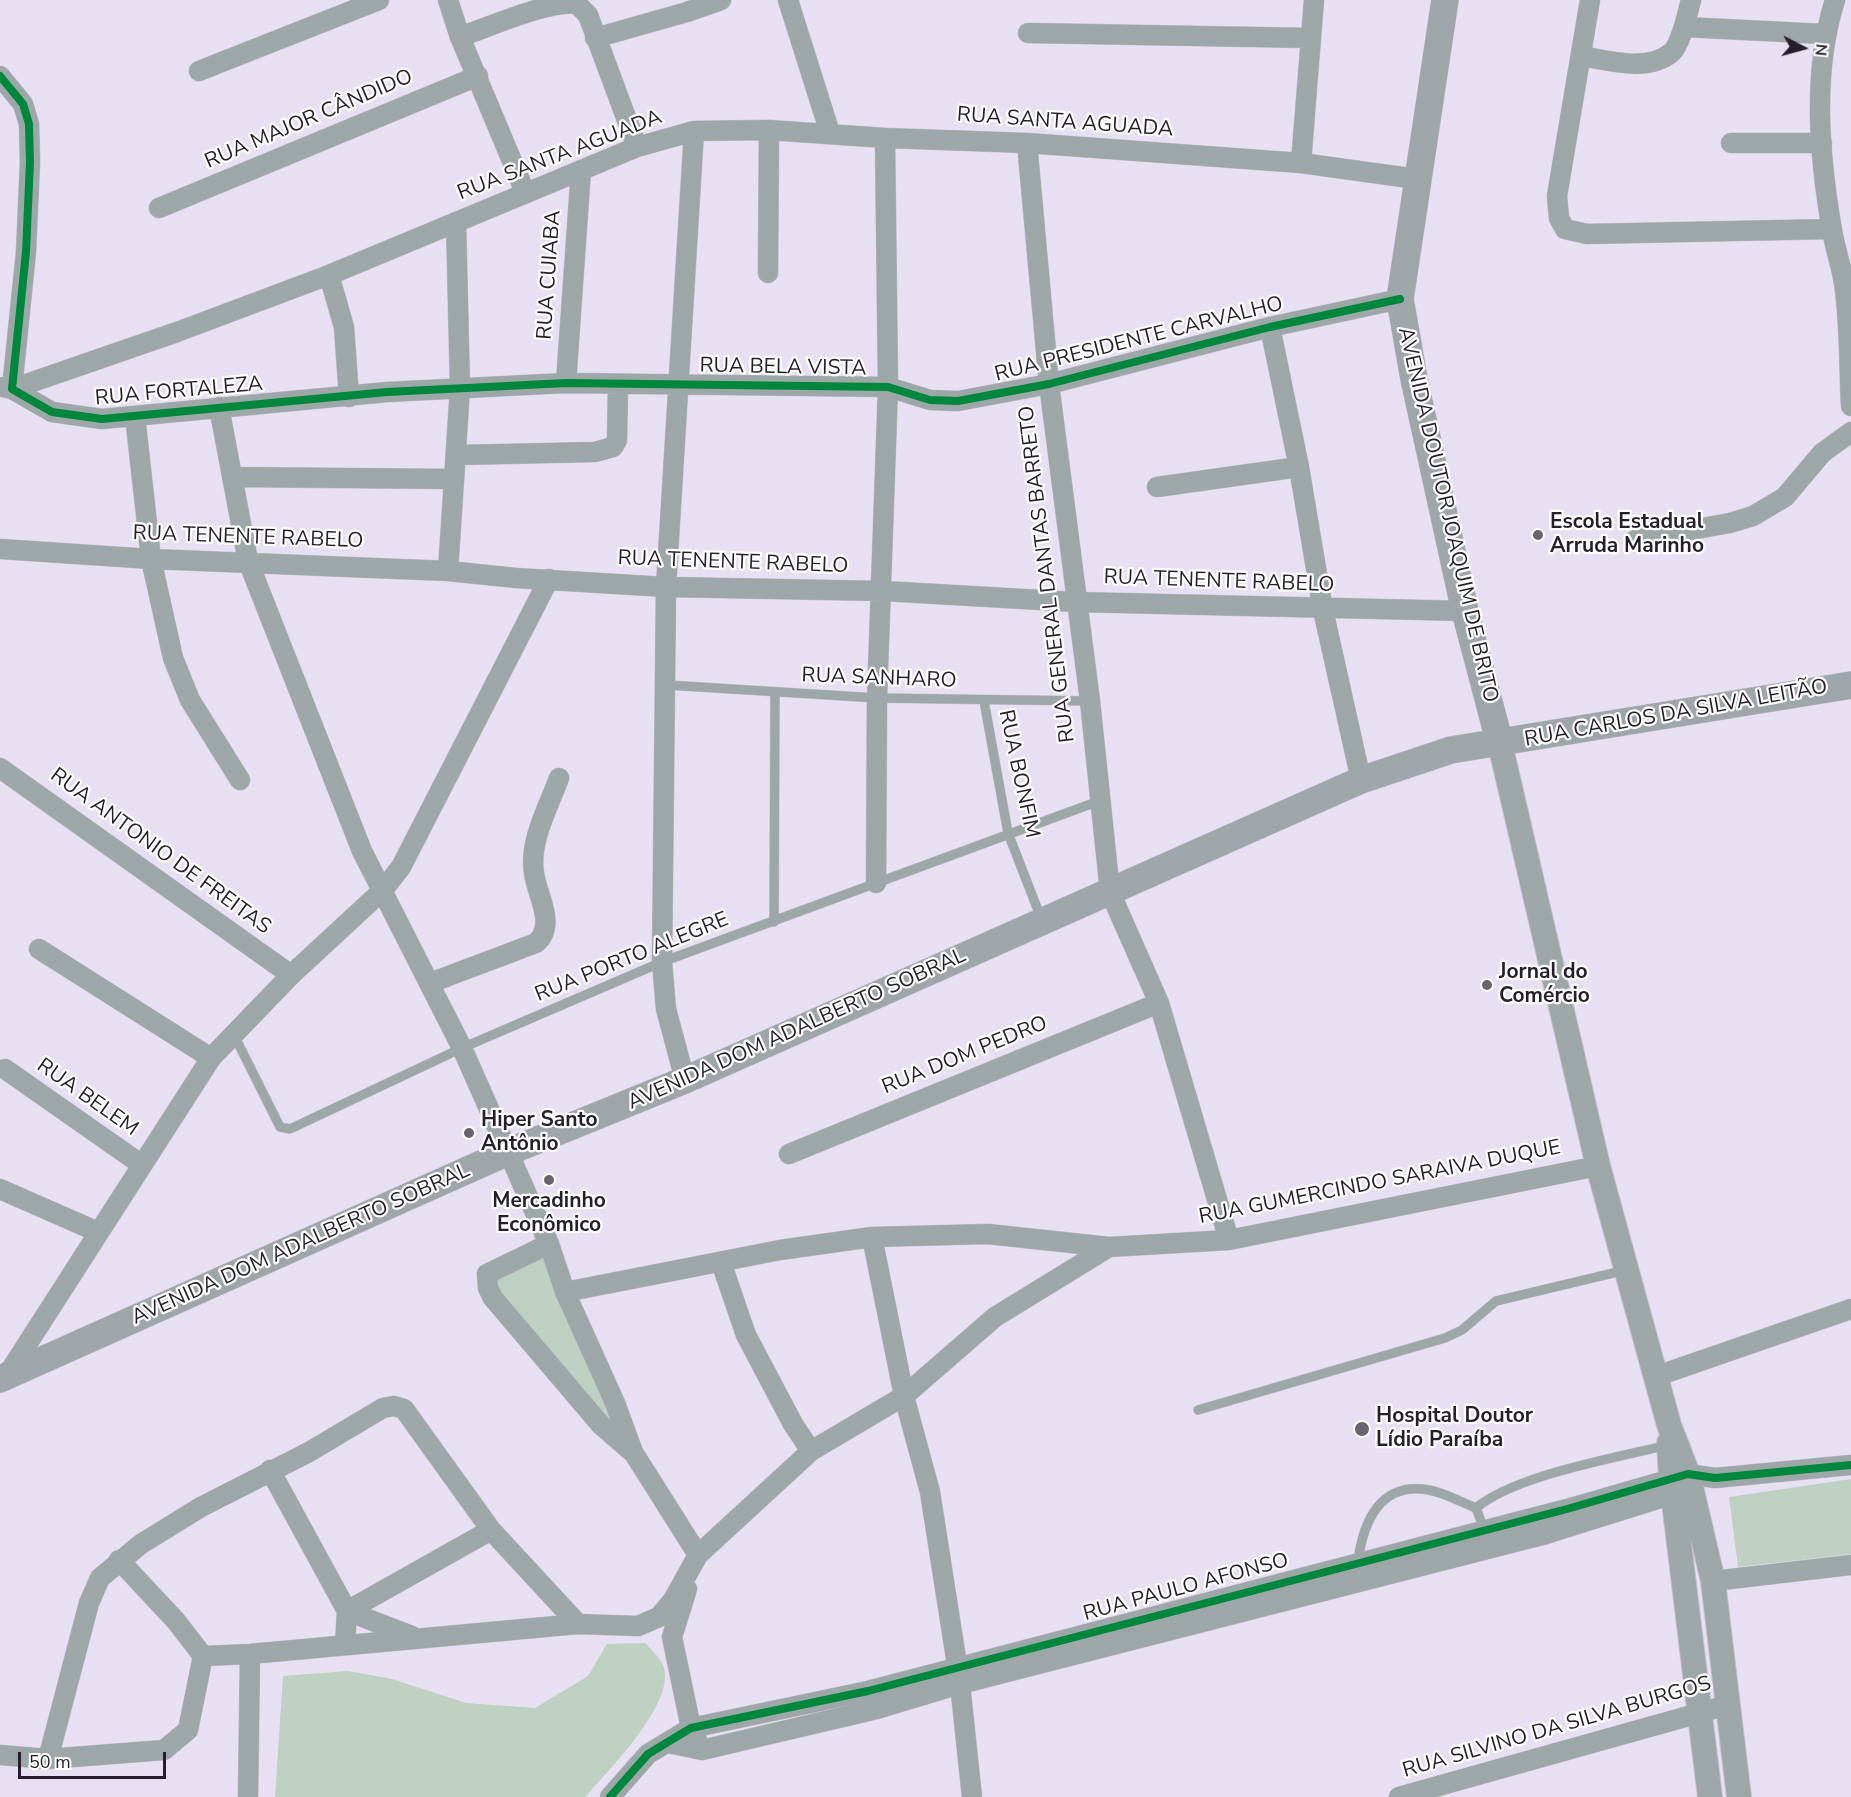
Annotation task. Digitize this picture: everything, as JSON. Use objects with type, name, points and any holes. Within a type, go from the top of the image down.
[{"type":"main road","name":"AVENIDA DOUTOR JOAQUIM DE BRITO","points":[[1445,0],[1400,299],[1414,379],[1465,611],[1500,744]]},
{"type":"main road","name":"RUA CARLOS DA SILVA LEITÃO","points":[[1500,744],[1851,685]]},
{"type":"main road","name":"AVENIDA DOM ADALBERTO SOBRAL","points":[[2,1381],[508,1152],[685,1080],[1361,780],[1451,750],[1500,744]]},
{"type":"street","points":[[199,71],[379,0]]},
{"type":"street","points":[[448,0],[460,37],[525,192]]},
{"type":"street","points":[[595,38],[721,0]]},
{"type":"street","points":[[788,0],[830,133]]},
{"type":"street","points":[[1301,163],[1314,0]]},
{"type":"street","points":[[1590,0],[1557,196],[1559,218],[1565,229],[1587,234],[1832,229]]},
{"type":"street","points":[[1581,56],[1631,64],[1657,60],[1673,52],[1684,27],[1691,0]]},
{"type":"street","points":[[1835,0],[1824,34],[1820,87],[1822,143],[1832,229],[1844,284],[1851,406]]},
{"type":"street","points":[[460,37],[561,3],[577,4],[588,15],[638,147]]},
{"type":"street","points":[[1684,27],[1824,34]]},
{"type":"street","points":[[1028,33],[1311,38]]},
{"type":"street","points":[[0,76],[23,104],[29,124],[30,162],[26,252],[6,388]]},
{"type":"street","name":"RUA MAJOR CÂNDIDO","points":[[159,208],[478,76]]},
{"type":"street","points":[[768,273],[769,129]]},
{"type":"street","name":"RUA SANTA AGUADA","points":[[6,388],[177,332],[329,275],[638,147],[694,131],[769,129],[885,138],[1027,143],[1301,163],[1417,179]]},
{"type":"street","points":[[685,1080],[666,1009],[662,962],[667,686],[666,587],[694,131]]},
{"type":"street","points":[[876,883],[877,698],[883,591],[888,387],[885,138]]},
{"type":"street","name":"RUA GENERAL DANTAS BARRETO","points":[[1027,143],[1049,384],[1090,702],[1110,892],[1159,1003],[1229,1240]]},
{"type":"street","points":[[1731,143],[1822,143]]},
{"type":"street","name":"RUA CUIABA","points":[[566,383],[581,170]]},
{"type":"street","points":[[447,571],[460,388],[456,222]]},
{"type":"street","points":[[329,275],[344,327],[349,397]]},
{"type":"street","name":"RUA PRESIDENTE CARVALHO","points":[[888,387],[930,400],[958,401],[1049,384],[1270,327],[1400,299]]},
{"type":"street","points":[[1270,327],[1299,467],[1323,610],[1361,780]]},
{"type":"street","name":"RUA FORTALEZA","points":[[6,388],[52,412],[102,419],[219,407],[460,388],[566,383],[677,384]]},
{"type":"street","points":[[457,455],[595,452],[613,447],[617,440],[618,384]]},
{"type":"street","name":"RUA BELA VISTA","points":[[677,384],[888,387]]},
{"type":"street","points":[[219,407],[248,561],[362,851],[384,890],[462,1048],[549,1244],[565,1292],[615,1403],[633,1452],[698,1555],[672,1637],[691,1728],[702,1750]]},
{"type":"street","points":[[135,416],[151,559],[173,658],[190,700],[240,780]]},
{"type":"street","points":[[1635,540],[1730,524],[1753,516],[1785,496],[1822,453],[1851,432]]},
{"type":"street","points":[[1158,487],[1299,467]]},
{"type":"street","points":[[234,477],[453,479]]},
{"type":"street","name":"RUA TENENTE RABELO","points":[[0,549],[151,559],[248,561],[447,571],[666,587],[883,591],[1076,602],[1323,610],[1465,611]]},
{"type":"street","points":[[2,1381],[47,1317],[98,1232],[211,1058],[235,1037],[291,975],[384,890],[411,852],[549,579]]},
{"type":"street","points":[[1500,744],[1598,1166],[1629,1270],[1671,1437],[1680,1484],[1700,1713],[1710,1797]]},
{"type":"street","name":"RUA ANTONIO DE FREITAS","points":[[0,768],[291,975]]},
{"type":"street","points":[[430,983],[536,943],[546,933],[546,921],[534,874],[532,856],[559,778]]},
{"type":"street","points":[[39,949],[211,1058]]},
{"type":"street","name":"RUA DOM PEDRO","points":[[789,1154],[1159,1003]]},
{"type":"street","name":"RUA BELEM","points":[[5,1069],[142,1165]]},
{"type":"street","name":"RUA GUMERCINDO SARAIVA DUQUE","points":[[565,1292],[721,1262],[872,1237],[988,1234],[1109,1247],[1229,1240],[1598,1166]]},
{"type":"street","points":[[0,1189],[98,1232]]},
{"type":"street","points":[[872,1237],[904,1396],[930,1492],[959,1675],[972,1797]]},
{"type":"street","points":[[549,1244],[487,1274],[488,1288],[493,1298],[601,1425],[633,1452]]},
{"type":"street","points":[[203,1656],[249,1654],[578,1624],[638,1626],[659,1617],[673,1600],[698,1555],[811,1451],[904,1396],[995,1317],[1109,1247]]},
{"type":"street","points":[[721,1262],[746,1335],[782,1403],[811,1451]]},
{"type":"street","points":[[1657,1376],[1851,1309]]},
{"type":"street","points":[[48,1759],[89,1603],[100,1578],[119,1560],[201,1507],[309,1452],[369,1415],[393,1406],[404,1409],[491,1530],[578,1624]]},
{"type":"street","points":[[1680,1484],[1715,1478],[1851,1465]]},
{"type":"street","points":[[270,1470],[347,1611],[345,1645]]},
{"type":"street","points":[[1680,1484],[1713,1581],[1739,1797]]},
{"type":"street","name":"RUA PAULO AFONSO","points":[[1122,1634],[1318,1572],[1484,1529],[1680,1484]]},
{"type":"street","name":"RUA PAULO AFONSO","points":[[691,1728],[868,1691],[959,1675],[1122,1634],[1324,1592],[1488,1550],[1680,1484]]},
{"type":"street","points":[[1484,1529],[1488,1550]]},
{"type":"street","points":[[347,1611],[491,1530]]},
{"type":"street","points":[[0,1755],[48,1759],[164,1750],[188,1730],[203,1656],[176,1621],[119,1560]]},
{"type":"street","points":[[1713,1581],[1851,1565]]},
{"type":"street","points":[[1318,1572],[1324,1592]]},
{"type":"street","points":[[347,1611],[417,1638]]},
{"type":"street","points":[[248,1797],[249,1654]]},
{"type":"street","name":"RUA PAULO AFONSO","points":[[702,1750],[877,1709],[959,1675]]},
{"type":"street","name":"RUA SILVINO DA SILVA BURGOS","points":[[1399,1797],[1728,1705]]},
{"type":"street","points":[[610,1797],[648,1754],[691,1728]]},
{"type":"street","points":[[668,1743],[702,1750]]},
{"type":"lane","name":"RUA SANHARO","points":[[667,686],[877,698],[1090,702]]},
{"type":"lane","points":[[774,922],[775,692]]},
{"type":"lane","name":"RUA BONFIM","points":[[984,701],[1008,833],[1043,922]]},
{"type":"lane","name":"RUA PORTO ALEGRE","points":[[235,1037],[280,1127],[290,1129],[462,1048],[662,962],[1099,801]]},
{"type":"lane","points":[[1198,1410],[1444,1338],[1462,1330],[1496,1301],[1629,1270]]},
{"type":"lane","points":[[1476,1508],[1493,1495],[1523,1483],[1671,1437]]},
{"type":"lane","points":[[1358,1562],[1361,1541],[1374,1510],[1387,1495],[1408,1489],[1429,1490],[1476,1508],[1484,1529]]},
{"type":"green space","points":[[549,1244],[633,1452],[493,1298],[493,1270]]},
{"type":"green space","points":[[1851,1479],[1851,1554],[1738,1567],[1729,1497]]},
{"type":"green space","points":[[645,1643],[663,1665],[665,1680],[660,1697],[638,1735],[585,1797],[275,1797],[283,1676],[348,1671],[392,1679],[466,1703],[535,1708],[588,1676],[607,1644]]},
{"type":"cycle path","points":[[0,76],[23,104],[29,124],[30,162],[26,252],[12,389],[52,412],[102,419],[387,392],[566,383],[888,387],[930,400],[958,401],[1049,384],[1270,327],[1400,299]]},
{"type":"cycle path","points":[[610,1797],[648,1754],[691,1728],[868,1691],[1567,1509],[1688,1474],[1715,1478],[1851,1465]]},
{"type":"place","name":"Escola Estadual Arruda Marinho","points":[[1538,535]]},
{"type":"place","name":"Jornal do Comércio","points":[[1487,985]]},
{"type":"place","name":"Hiper Santo Antônio","points":[[469,1133]]},
{"type":"place","name":"Mercadinho Econômico","points":[[549,1180]]},
{"type":"place","name":"Hospital Doutor Lídio Paraíba","points":[[1362,1429]]}]
